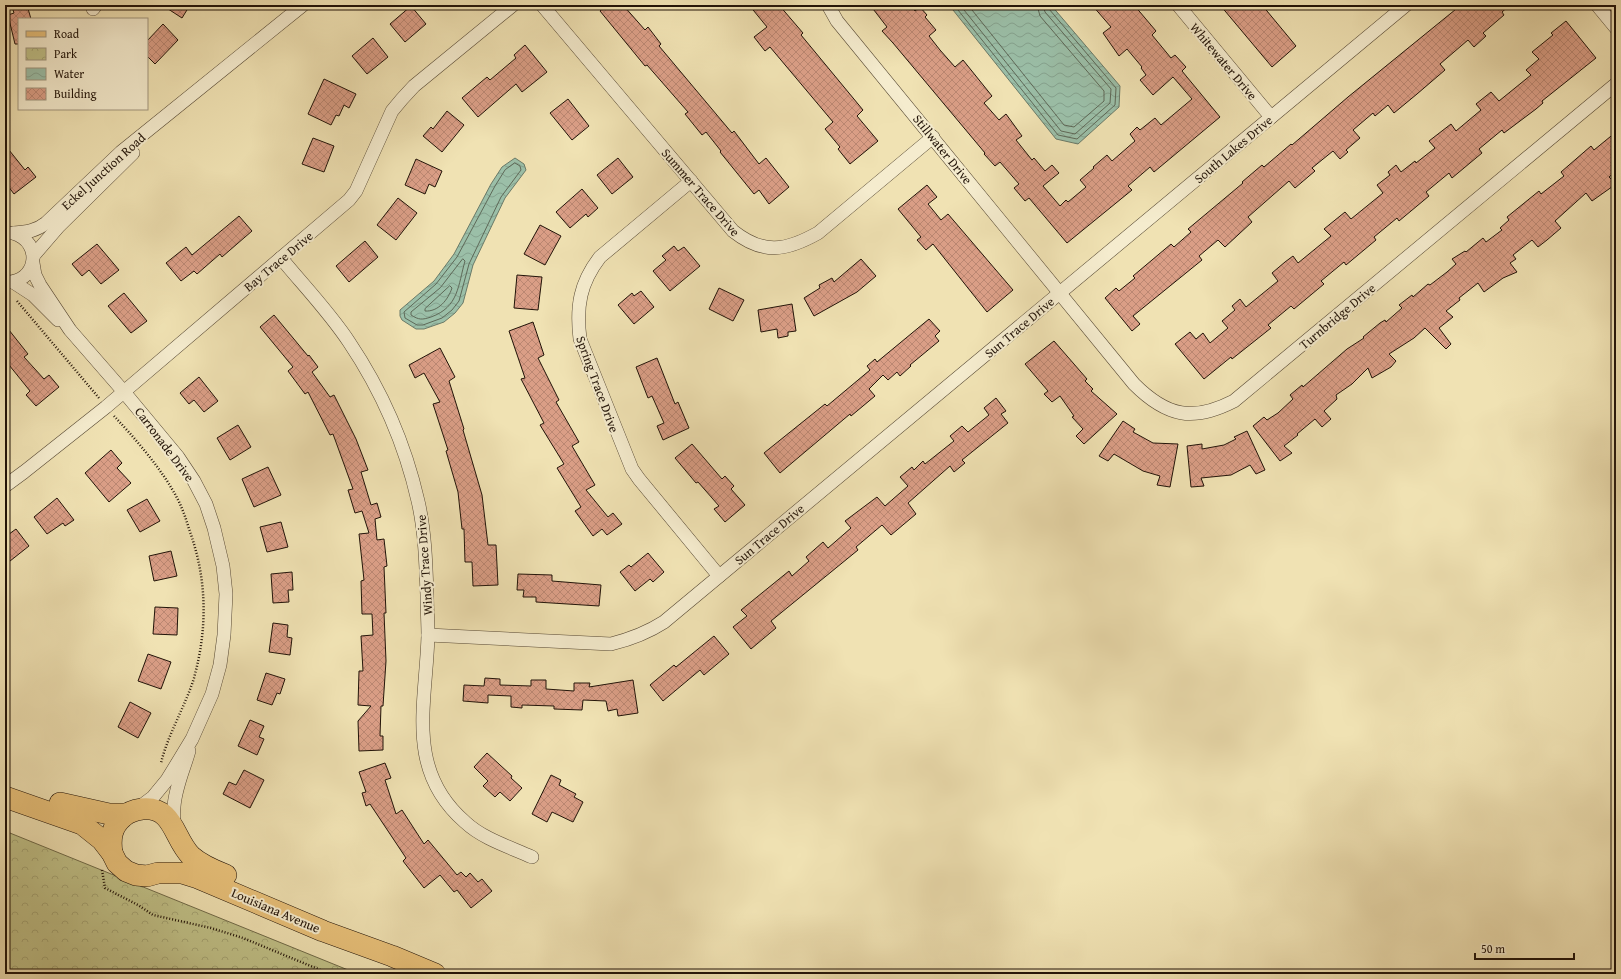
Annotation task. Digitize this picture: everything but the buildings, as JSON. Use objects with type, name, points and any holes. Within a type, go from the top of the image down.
[{"type":"main road","name":"Louisiana Avenue","points":[[5,785],[23,792],[87,810],[109,814],[147,809],[158,811],[167,817],[190,855],[199,863],[308,913],[392,956]]},
{"type":"main road","name":"Louisiana Avenue","points":[[5,797],[82,824],[96,835],[112,853],[117,863],[126,871],[136,875],[147,876],[158,873],[182,873],[198,878],[323,931],[392,956],[435,974]]},
{"type":"main road","points":[[112,853],[110,842],[112,831],[118,821],[131,812]]},
{"type":"main road","points":[[158,873],[168,867],[174,858],[178,848],[176,831]]},
{"type":"street","name":"Eckel Junction Road","points":[[7,233],[38,229],[46,223],[121,152],[303,5]]},
{"type":"street","name":"Bay Trace Drive","points":[[5,486],[124,392],[349,200],[356,191],[392,111],[402,99],[414,86],[513,5]]},
{"type":"street","name":"Summer Trace Drive","points":[[542,5],[733,231],[743,240],[766,248],[788,247],[800,243],[818,233],[933,137]]},
{"type":"street","name":"Stillwater Drive","points":[[828,5],[837,21],[1060,292]]},
{"type":"street","name":"Whitewater Drive","points":[[1178,5],[1271,117]]},
{"type":"street","name":"South Lakes Drive","points":[[1060,292],[1406,5]]},
{"type":"street","points":[[1597,5],[1616,28]]},
{"type":"street","name":"Turnbridge Drive","points":[[1060,292],[1134,384],[1148,398],[1162,407],[1180,413],[1200,414],[1216,410],[1234,401],[1616,84]]},
{"type":"street","name":"Eckel Junction Road","points":[[9,282],[26,275],[33,259],[59,226],[171,117],[188,98]]},
{"type":"street","name":"Spring Trace Drive","points":[[691,181],[600,257],[593,267],[579,300],[578,323],[580,339],[632,469],[720,576]]},
{"type":"street","name":"Eckel Junction Road","points":[[7,233],[21,236],[27,241],[33,259]]},
{"type":"street","name":"Windy Trace Drive","points":[[281,258],[348,341],[367,370],[384,402],[400,439],[419,503],[424,534],[428,636],[422,739],[425,758],[432,778],[440,794],[453,811],[466,824],[480,833],[532,858]]},
{"type":"street","name":"Carronade Drive","points":[[33,259],[35,275],[40,285],[70,330],[178,457],[194,481],[206,504],[222,559],[226,594],[224,635],[220,665],[212,694],[192,739],[167,780],[153,797],[131,812]]},
{"type":"street","name":"Carronade Drive","points":[[9,282],[33,295],[43,307],[70,330]]},
{"type":"street","name":"Sun Trace Drive","points":[[428,636],[611,644],[651,631],[720,576],[1060,292]]},
{"type":"street","name":"Carronade Drive","points":[[176,831],[174,807],[192,739]]},
{"type":"path","points":[[14,298],[100,400]]},
{"type":"path","points":[[112,414],[162,474],[172,490],[185,517],[197,552],[202,578],[204,616],[194,679],[160,767]]},
{"type":"path","points":[[138,905],[153,915],[211,928],[243,938],[330,974]]},
{"type":"green space","points":[[5,831],[358,974],[5,974]]},
{"type":"water","points":[[949,5],[1051,5],[1120,86],[1119,107],[1078,144],[1056,139]]},
{"type":"water","points":[[515,158],[524,164],[526,170],[505,198],[473,265],[463,303],[455,313],[444,322],[424,329],[416,329],[402,320],[400,310],[434,281],[454,254],[491,184],[502,167]]}]
